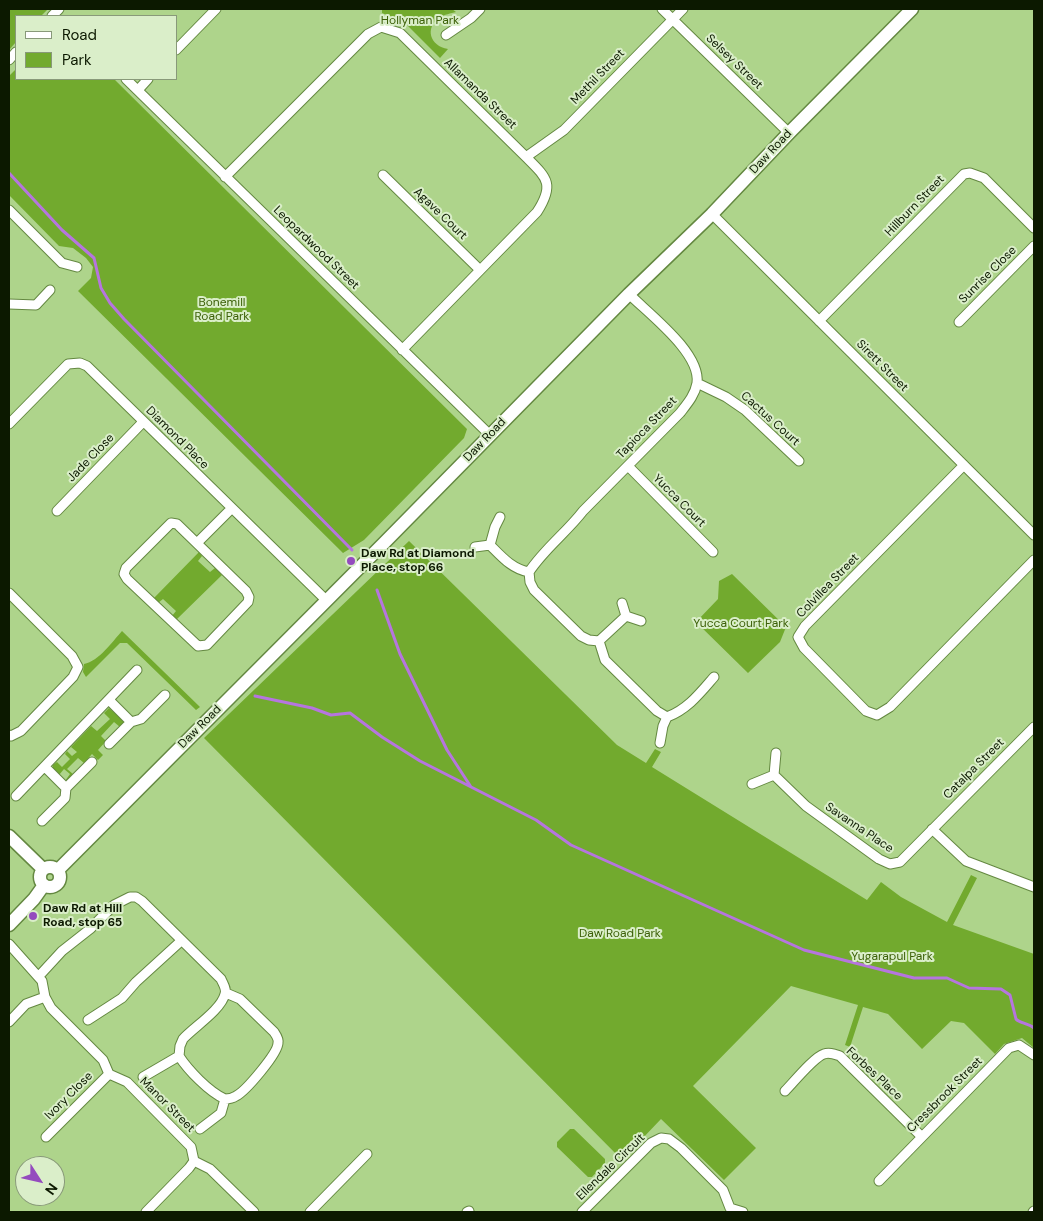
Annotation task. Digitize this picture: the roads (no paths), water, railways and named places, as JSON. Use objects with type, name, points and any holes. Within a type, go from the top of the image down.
[{"type":"street","points":[[178,48],[216,9]]},
{"type":"street","points":[[446,34],[471,18],[480,9]]},
{"type":"street","name":"Selsey Street","points":[[662,9],[789,133]]},
{"type":"street","name":"Methil Street","points":[[526,156],[564,130],[683,9]]},
{"type":"street","name":"Daw Road","points":[[9,925],[44,885],[50,887],[56,885],[60,880],[58,870],[629,294],[712,214],[912,9]]},
{"type":"street","name":"Allamanda Street","points":[[225,177],[368,34],[381,27],[400,33],[526,156],[544,175],[547,187],[546,198],[537,212],[402,350]]},
{"type":"street","name":"Leopardwood Street","points":[[127,80],[490,435]]},
{"type":"street","points":[[138,90],[147,80]]},
{"type":"street","name":"Hillburn Street","points":[[820,322],[964,174],[970,173],[984,178],[1034,228]]},
{"type":"street","name":"Agave Court","points":[[383,175],[480,270]]},
{"type":"street","points":[[9,210],[62,263],[76,267]]},
{"type":"street","name":"Sirett Street","points":[[712,214],[1034,535]]},
{"type":"street","name":"Sunrise Close","points":[[958,322],[1034,246]]},
{"type":"street","points":[[9,304],[36,305],[50,290]]},
{"type":"street","points":[[629,294],[680,343],[692,358],[697,370],[697,383]]},
{"type":"street","name":"Diamond Place","points":[[9,424],[68,364],[80,363],[86,366],[326,600]]},
{"type":"street","name":"Cactus Court","points":[[697,383],[726,397],[745,410],[799,461]]},
{"type":"street","name":"Tapioca Street","points":[[529,572],[536,562],[680,413],[692,399],[697,383]]},
{"type":"street","name":"Jade Close","points":[[57,511],[143,422]]},
{"type":"street","name":"Colvillea Street","points":[[964,465],[805,626],[798,637],[804,648],[866,710],[877,715],[890,708],[1034,560]]},
{"type":"street","name":"Yucca Court","points":[[628,466],[713,552]]},
{"type":"street","points":[[197,544],[232,509]]},
{"type":"street","points":[[490,545],[500,517]]},
{"type":"street","points":[[171,524],[177,524],[197,544],[246,591],[249,597],[248,602],[207,645],[203,646],[198,646],[124,574],[126,568],[171,524]]},
{"type":"street","points":[[490,545],[512,566],[521,571],[529,572],[530,582],[534,590],[581,636],[599,642]]},
{"type":"street","points":[[475,548],[490,545]]},
{"type":"street","points":[[9,593],[72,656],[78,667],[73,677],[20,731],[11,736],[9,735]]},
{"type":"street","points":[[622,603],[626,616]]},
{"type":"street","points":[[599,642],[626,616]]},
{"type":"street","points":[[626,616],[641,621]]},
{"type":"street","points":[[599,642],[605,660],[658,711],[667,717]]},
{"type":"street","points":[[16,796],[138,670]]},
{"type":"street","points":[[660,743],[663,726],[667,717],[678,713],[687,706],[714,677]]},
{"type":"street","points":[[109,744],[131,722],[141,719],[165,695]]},
{"type":"street","points":[[109,700],[131,722]]},
{"type":"street","name":"Catalpa Street","points":[[932,829],[1034,727]]},
{"type":"street","points":[[752,784],[774,775],[776,753]]},
{"type":"street","points":[[42,821],[65,798],[66,788],[92,762]]},
{"type":"street","points":[[45,767],[66,788]]},
{"type":"street","name":"Savanna Place","points":[[774,775],[820,816],[878,859],[890,864],[900,862],[932,829]]},
{"type":"street","points":[[932,829],[966,861],[1034,887]]},
{"type":"street","points":[[9,836],[43,869]]},
{"type":"street","points":[[44,885],[40,877],[43,869],[49,866],[58,870]]},
{"type":"street","points":[[38,976],[62,951],[90,929],[114,905],[130,897],[136,897],[221,979],[226,993],[240,999],[277,1036],[277,1048],[249,1086],[236,1097],[225,1099],[214,1093],[179,1056],[183,1039],[221,1002],[226,993]]},
{"type":"street","points":[[88,1020],[122,998],[136,982],[180,941]]},
{"type":"street","name":"Manor Street","points":[[9,944],[42,980],[45,997],[51,1008],[103,1060],[109,1074],[127,1082],[191,1147],[194,1161]]},
{"type":"street","points":[[9,1022],[26,1004],[45,997]]},
{"type":"street","name":"Cressbrook Street","points":[[879,1181],[1009,1048],[1019,1045],[1034,1055]]},
{"type":"street","name":"Forbes Place","points":[[785,1091],[822,1054],[830,1053],[840,1056],[922,1136]]},
{"type":"street","points":[[143,1077],[179,1056]]},
{"type":"street","name":"Ivory Close","points":[[46,1137],[109,1074]]},
{"type":"street","points":[[200,1129],[221,1112],[225,1099]]},
{"type":"street","name":"Ellendale Circuit","points":[[582,1212],[651,1143],[661,1138],[669,1139],[681,1148],[723,1190],[728,1210],[743,1212]]},
{"type":"street","points":[[310,1212],[367,1154]]},
{"type":"street","points":[[146,1212],[194,1161],[210,1169],[254,1212]]},
{"type":"waterway","points":[[9,173],[62,230],[94,258],[101,288],[110,303],[124,319],[352,550]]},
{"type":"waterway","points":[[377,590],[400,654],[447,750],[471,787]]},
{"type":"waterway","points":[[255,696],[312,708],[331,715],[350,713],[382,737],[420,761],[536,820],[571,845],[804,950],[914,978],[947,978],[969,988],[1001,989],[1010,995],[1016,1019],[1034,1028]]},
{"type":"place","name":"Daw Rd at Diamond Place, stop 66","points":[[351,561]]},
{"type":"place","name":"Daw Rd at Hill Road, stop 65","points":[[33,916]]},
{"type":"park label","name":"Hollyman Park","points":[[420,21]]},
{"type":"park label","name":"Bonemill Road Park","points":[[222,310]]},
{"type":"park label","name":"Yucca Court Park","points":[[741,624]]},
{"type":"park label","name":"Daw Road Park","points":[[620,934]]},
{"type":"park label","name":"Yugarapul Park","points":[[892,957]]}]
